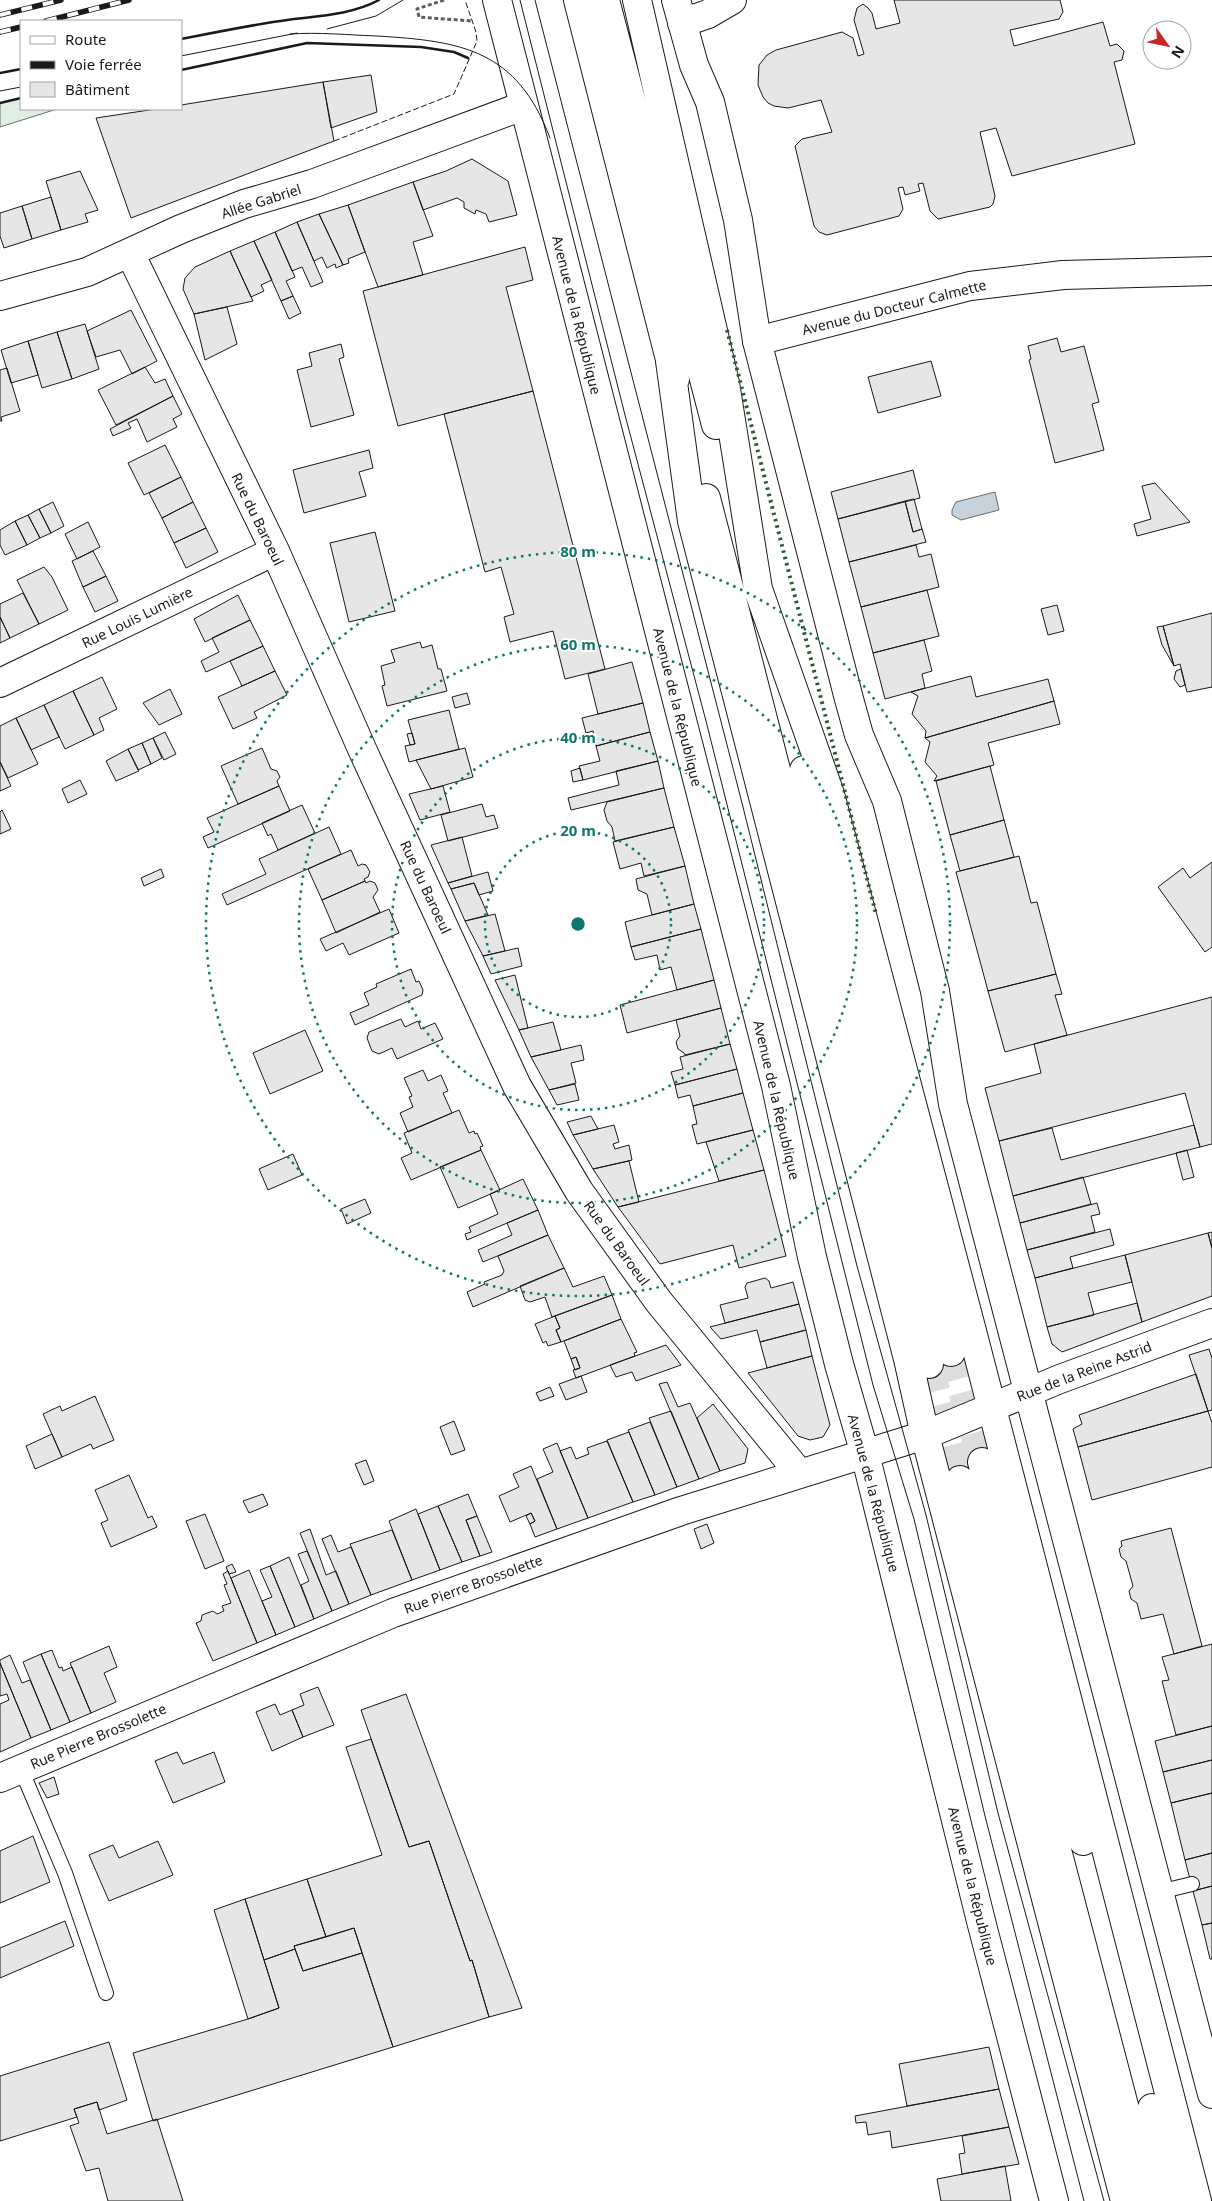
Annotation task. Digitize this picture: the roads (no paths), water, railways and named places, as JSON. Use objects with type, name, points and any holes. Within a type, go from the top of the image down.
[{"type":"street","name":"Avenue de la République","points":[[497,0],[776,1086],[807,1235],[839,1364],[864,1454],[982,1925],[1054,2201]]},
{"type":"street","points":[[578,0],[670,361],[940,1358],[758,589],[605,0]]},
{"type":"street","points":[[637,0],[725,384],[758,589],[830,794],[1197,2201]]},
{"type":"street","points":[[732,0],[708,14],[679,12],[694,65],[710,102],[744,248],[750,308],[757,341],[859,735],[887,801],[936,991],[953,1104],[1212,2094]]},
{"type":"street","name":"Allée Gabriel","points":[[0,296],[87,272],[181,229],[244,204],[312,184],[523,106]]},
{"type":"street","name":"Rue du Baroeul","points":[[130,253],[275,551],[362,749],[517,1086],[579,1191],[659,1302],[800,1474]]},
{"type":"street","name":"Avenue du Docteur Calmette","points":[[757,341],[970,286],[1063,275],[1212,270]]},
{"type":"street","points":[[670,361],[692,521],[908,1358],[925,1435],[1125,2201]]},
{"type":"street","name":"Rue Louis Lumière","points":[[0,683],[275,551]]},
{"type":"street","name":"Rue de la Reine Astrid","points":[[958,1421],[1029,1391],[1212,1323]]},
{"type":"street","name":"Rue Pierre Brossolette","points":[[11,1773],[393,1613],[681,1511],[925,1435],[958,1421]]},
{"type":"street","points":[[982,1462],[1176,2201]]},
{"type":"street","points":[[960,1480],[1149,2201]]},
{"type":"lane","points":[[11,1773],[65,1873],[106,1993]]},
{"type":"lane","points":[[1159,1892],[1192,1884]]},
{"type":"tunnel","points":[[951,1352],[982,1462]]},
{"type":"tunnel","points":[[929,1364],[960,1480]]},
{"type":"tram line","points":[[327,29],[376,16],[403,0]]},
{"type":"tram line","points":[[520,0],[625,415],[706,721],[873,1385],[914,1519],[985,1816],[1084,2201]]},
{"type":"tram line","points":[[535,0],[742,803],[857,1266],[926,1515],[998,1813],[1104,2201]]},
{"type":"tram line","points":[[182,56],[297,33]]},
{"type":"tram line","points":[[290,34],[312,33],[407,38],[460,47],[483,56],[503,68],[521,86],[537,109],[550,138]]},
{"type":"tram line","points":[[0,91],[20,87]]},
{"type":"railway","points":[[0,15],[61,0]]},
{"type":"railway","points":[[50,20],[129,0]]},
{"type":"railway","points":[[0,32],[20,27]]}]
